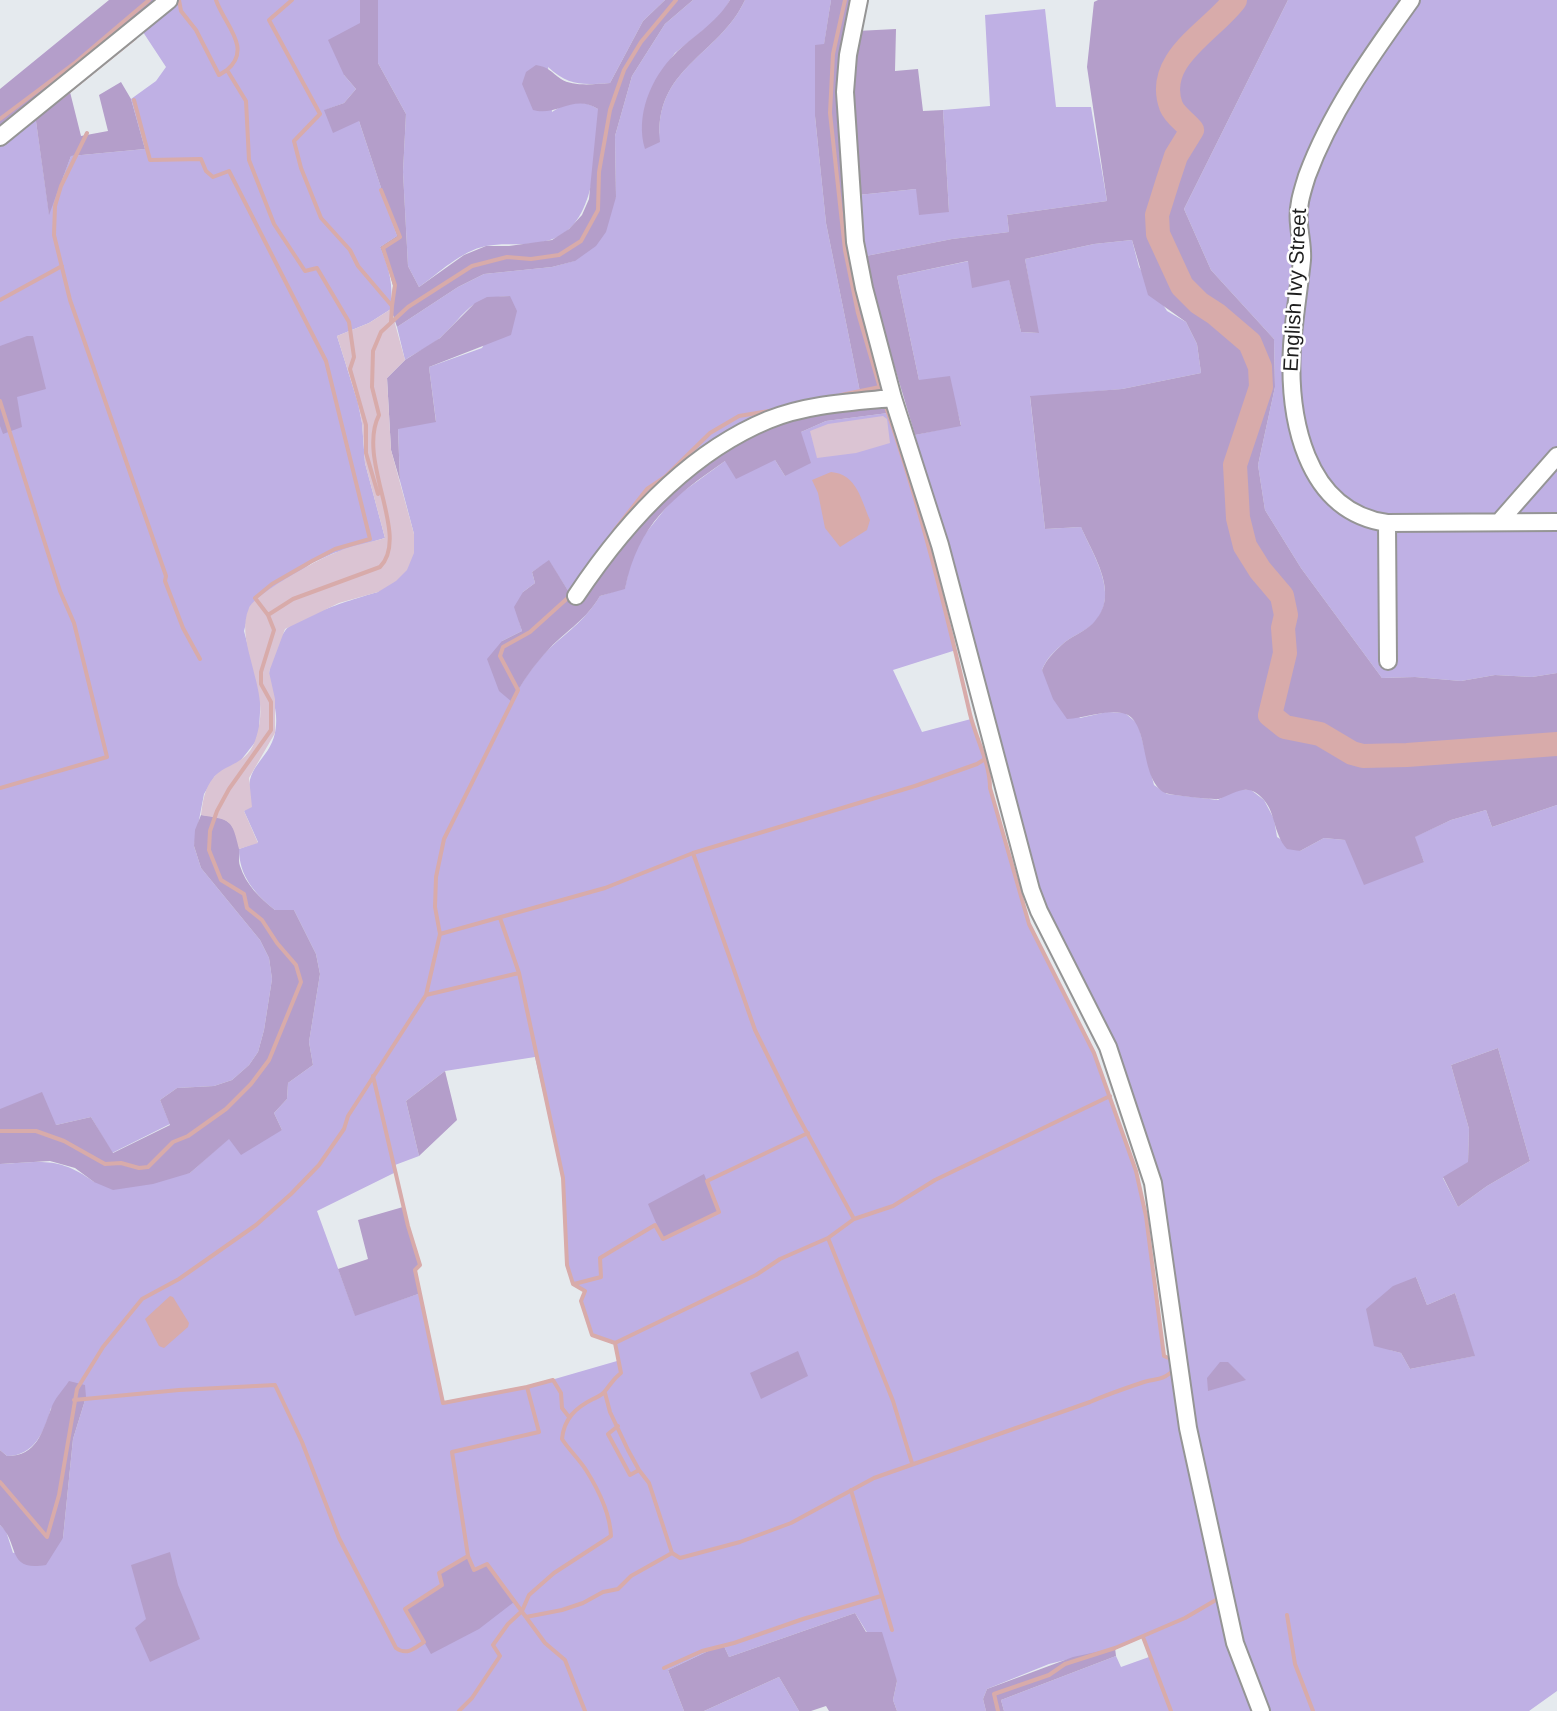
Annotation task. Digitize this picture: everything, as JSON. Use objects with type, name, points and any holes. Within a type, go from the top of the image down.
[{"type":"street","points":[[0,137],[169,0]]},
{"type":"street","points":[[860,0],[848,55],[845,92],[855,242],[864,288],[893,398],[940,544],[1031,890],[1039,911],[1107,1047],[1153,1183],[1188,1428],[1235,1642],[1261,1711]]},
{"type":"street","name":"English Ivy Street","points":[[1411,0],[1358,75],[1331,123],[1308,175],[1298,205],[1302,252],[1292,347],[1292,388],[1298,432],[1312,467],[1327,492],[1346,510],[1366,520],[1387,523],[1557,522]]},
{"type":"street","points":[[576,596],[616,540],[655,497],[684,472],[748,430],[769,420],[818,407],[893,398]]},
{"type":"street","points":[[1500,521],[1557,456]]},
{"type":"street","points":[[1387,523],[1388,661]]},
{"type":"shaded area","points":[[109,0],[162,0],[0,131],[0,89]]},
{"type":"shaded area","points":[[174,0],[360,0],[360,23],[344,75],[356,89],[344,103],[325,110],[359,121],[397,236],[380,247],[390,277],[391,309],[369,323],[337,336],[358,403],[365,463],[385,538],[334,553],[312,563],[250,607],[244,631],[261,696],[259,729],[256,741],[237,765],[215,776],[204,794],[194,846],[201,868],[260,940],[269,958],[272,979],[264,1030],[258,1052],[249,1065],[232,1080],[214,1086],[177,1088],[160,1100],[170,1124],[112,1153],[91,1117],[56,1125],[0,1109],[0,141],[35,114],[49,213],[71,156],[145,149],[131,99],[156,81],[166,67],[141,29]]},
{"type":"shaded area","points":[[360,0],[378,0],[378,63],[406,114],[403,172],[408,266],[419,287],[464,255],[486,246],[509,246],[552,240],[569,229],[582,215],[589,199],[598,109],[581,103],[549,111],[533,110],[522,84],[526,72],[536,65],[547,68],[566,82],[610,83],[643,21],[665,0],[693,0],[665,24],[632,76],[615,136],[616,197],[606,232],[596,246],[575,261],[552,267],[484,274],[458,287],[397,327],[391,309],[393,286],[380,247],[397,236],[359,121],[333,133],[324,110],[344,103],[356,89],[344,75],[328,40],[360,23]]},
{"type":"shaded area","points":[[378,0],[665,0],[643,21],[610,83],[576,83],[563,78],[548,67],[552,112],[569,104],[581,103],[598,109],[600,115],[591,187],[577,220],[565,232],[542,242],[494,245],[477,249],[459,257],[419,287],[408,266],[403,172],[406,114],[378,63]]},
{"type":"shaded area","points":[[693,0],[730,0],[721,16],[675,53],[654,83],[660,142],[661,117],[667,96],[677,79],[734,19],[745,0],[831,0],[824,45],[815,45],[815,116],[826,223],[861,397],[735,433],[572,597],[549,561],[532,572],[535,583],[523,592],[519,621],[522,631],[502,641],[512,701],[540,659],[584,617],[600,596],[625,588],[631,559],[641,539],[673,499],[725,461],[775,460],[785,476],[801,432],[826,421],[888,413],[925,534],[956,650],[893,670],[922,732],[971,719],[990,774],[990,788],[1029,924],[1094,1053],[1136,1171],[1146,1216],[1164,1355],[1173,1359],[1255,1711],[1004,1711],[1001,1700],[1116,1656],[1121,1667],[1149,1657],[1142,1637],[1115,1648],[1049,1664],[987,1689],[983,1699],[986,1711],[897,1711],[893,1700],[897,1681],[855,1613],[729,1657],[723,1644],[668,1670],[684,1711],[0,1711],[0,1525],[6,1531],[13,1553],[63,1538],[73,1439],[86,1397],[51,1408],[42,1433],[37,1441],[24,1452],[7,1456],[0,1450],[0,1164],[49,1162],[60,1164],[94,1182],[190,1173],[229,1138],[282,1130],[274,1113],[287,1099],[288,1083],[313,1065],[309,1042],[320,974],[316,954],[294,910],[275,910],[261,898],[245,876],[240,859],[239,849],[258,842],[244,811],[251,800],[249,789],[253,772],[272,743],[275,733],[276,717],[269,681],[274,651],[285,631],[301,620],[328,608],[378,592],[414,534],[400,481],[398,428],[436,421],[429,367],[482,348],[510,296],[496,297],[477,303],[437,340],[405,360],[397,327],[458,287],[484,274],[552,267],[574,261],[616,197],[615,136],[632,76],[665,24]],"holes":[[[535,1057],[563,1178],[567,1265],[573,1284],[585,1291],[581,1301],[592,1335],[615,1343],[617,1361],[527,1387],[443,1403],[421,1293],[355,1315],[317,1211],[396,1172],[395,1165],[419,1156],[406,1101],[445,1071]],[[707,1181],[719,1212],[663,1239]],[[442,1585],[424,1642],[405,1609]]]},
{"type":"shaded area","points":[[730,0],[745,0],[734,19],[677,79],[667,96],[661,117],[660,142],[645,149],[642,136],[644,111],[647,98],[658,75],[674,55],[711,23]]},
{"type":"shaded area","points":[[831,0],[851,0],[845,27],[838,92],[838,125],[845,220],[886,395],[861,397],[826,223],[815,116],[815,45],[824,44]]},
{"type":"shaded area","points":[[1098,0],[1288,0],[1184,209],[1211,270],[1274,339],[1275,387],[1258,465],[1265,510],[1301,568],[1382,678],[1415,677],[1461,681],[1495,675],[1532,677],[1557,673],[1557,805],[1492,827],[1486,810],[1451,820],[1415,837],[1424,862],[1364,885],[1345,840],[1324,838],[1300,851],[1287,849],[1279,837],[1268,805],[1253,791],[1242,790],[1219,799],[1165,793],[1151,775],[1141,737],[1131,717],[1122,713],[1108,713],[1067,719],[1053,699],[1042,670],[1058,648],[1095,621],[1102,610],[1105,586],[1081,527],[1045,529],[1030,396],[1122,389],[1201,373],[1197,344],[1186,322],[1148,295],[1132,240],[1094,244],[1025,259],[1039,333],[1021,332],[1009,280],[972,288],[968,261],[897,276],[919,380],[950,376],[961,426],[915,435],[877,308],[866,256],[952,239],[1009,232],[1007,215],[1107,201],[1087,67],[1094,2]]},
{"type":"shaded area","points":[[1288,0],[1557,0],[1557,673],[1532,677],[1495,675],[1461,681],[1415,677],[1382,678],[1301,568],[1265,510],[1258,465],[1275,387],[1274,339],[1211,270],[1184,209]]},
{"type":"shaded area","points":[[1045,9],[1056,107],[1091,107],[1107,201],[1007,215],[1009,232],[952,239],[866,256],[858,195],[916,189],[949,212],[943,110],[990,106],[985,15]]},
{"type":"shaded area","points":[[896,29],[895,71],[918,69],[923,111],[943,110],[949,212],[919,215],[916,189],[858,195],[852,105],[857,31]]},
{"type":"shaded area","points":[[121,82],[131,99],[145,149],[71,156],[49,215],[35,114],[69,88],[81,136],[108,131],[99,95]]},
{"type":"shaded area","points":[[1132,240],[1139,267],[1167,311],[1186,322],[1197,344],[1201,373],[1122,389],[1030,397],[1045,529],[1081,527],[1105,586],[1102,610],[1096,621],[1058,648],[1042,670],[1080,718],[1107,712],[1125,713],[1138,724],[1154,785],[1167,794],[1218,800],[1233,790],[1251,790],[1264,800],[1274,819],[1277,837],[1300,851],[1324,838],[1345,840],[1424,862],[1414,837],[1451,820],[1486,810],[1492,827],[1557,805],[1557,1691],[1529,1711],[1265,1711],[1248,1674],[1187,1395],[1155,1178],[1036,894],[915,435],[961,425],[956,406],[919,380],[897,276],[969,261],[1009,279],[1021,332],[1038,333],[1025,259],[1094,244]],"holes":[[[1498,1048],[1530,1161],[1487,1186],[1458,1207],[1443,1178],[1468,1163],[1469,1129],[1451,1065]],[[1416,1277],[1427,1305],[1455,1293],[1474,1356],[1410,1369],[1401,1353],[1390,1350]]]},
{"type":"shaded area","points":[[510,296],[517,311],[511,335],[429,367],[436,422],[398,429],[400,481],[391,450],[387,378],[405,360],[440,338],[475,303],[487,297]]},
{"type":"shaded area","points":[[391,309],[405,360],[387,378],[391,450],[414,534],[414,553],[407,570],[396,581],[378,592],[339,603],[285,629],[269,672],[275,699],[275,733],[249,778],[252,807],[244,811],[258,843],[239,849],[229,823],[219,818],[201,815],[208,786],[219,772],[248,754],[259,727],[258,687],[245,632],[249,608],[275,585],[317,561],[349,548],[385,538],[365,463],[358,403],[337,336],[369,323]]},
{"type":"shaded area","points":[[33,336],[46,389],[17,397],[22,427],[3,434],[0,426],[0,346]]},
{"type":"shaded area","points":[[885,404],[888,413],[826,421],[801,432],[811,463],[785,476],[775,460],[736,479],[725,461],[706,474],[674,500],[649,529],[631,566],[625,589],[600,596],[583,618],[539,661],[512,702],[499,691],[487,659],[502,641],[522,631],[514,607],[523,592],[535,583],[532,572],[549,560],[572,597],[636,523],[702,467],[752,432],[779,420]]},
{"type":"shaded area","points":[[883,416],[887,419],[890,443],[856,453],[817,458],[810,431],[828,424]]},
{"type":"shaded area","points":[[831,472],[847,478],[857,489],[870,520],[867,530],[840,547],[825,528],[818,493],[812,480]]},
{"type":"shaded area","points":[[201,815],[217,817],[232,825],[239,847],[240,866],[250,885],[275,910],[294,910],[316,954],[320,974],[309,1042],[313,1065],[288,1083],[287,1099],[274,1113],[282,1130],[241,1155],[229,1139],[190,1173],[153,1184],[113,1190],[94,1182],[75,1168],[50,1161],[0,1164],[0,1109],[42,1092],[56,1125],[91,1117],[113,1153],[170,1125],[160,1100],[177,1088],[214,1086],[232,1080],[249,1065],[258,1052],[272,979],[269,958],[260,940],[201,868],[194,846],[195,830]]},
{"type":"shaded area","points":[[1498,1048],[1530,1161],[1487,1186],[1458,1207],[1443,1177],[1468,1162],[1469,1129],[1451,1065]]},
{"type":"shaded area","points":[[445,1071],[457,1120],[419,1156],[406,1101]]},
{"type":"shaded area","points":[[704,1174],[719,1212],[663,1239],[648,1204]]},
{"type":"shaded area","points":[[403,1207],[420,1265],[415,1270],[421,1293],[355,1316],[338,1269],[368,1259],[358,1220]]},
{"type":"shaded area","points":[[1416,1277],[1427,1305],[1455,1293],[1475,1356],[1410,1369],[1401,1353],[1374,1346],[1366,1309],[1393,1286]]},
{"type":"shaded area","points":[[170,1296],[173,1297],[189,1323],[188,1327],[164,1348],[159,1346],[145,1319]]},
{"type":"shaded area","points":[[798,1351],[808,1376],[761,1399],[750,1373]]},
{"type":"shaded area","points":[[1220,1362],[1228,1362],[1246,1380],[1208,1391],[1207,1378]]},
{"type":"shaded area","points":[[69,1381],[85,1385],[86,1397],[73,1439],[63,1538],[46,1565],[33,1566],[19,1560],[6,1532],[0,1525],[0,1450],[7,1456],[17,1455],[32,1447],[41,1434],[54,1402]]},
{"type":"shaded area","points":[[170,1552],[178,1585],[200,1639],[150,1662],[135,1628],[146,1619],[131,1565]]},
{"type":"shaded area","points":[[468,1556],[474,1570],[487,1564],[514,1602],[479,1629],[431,1654],[405,1609],[442,1585],[439,1573]]},
{"type":"shaded area","points":[[855,1613],[866,1632],[882,1632],[897,1681],[893,1700],[897,1711],[829,1711],[826,1706],[811,1711],[799,1711],[779,1677],[704,1711],[684,1711],[668,1670],[723,1644],[729,1657]]},
{"type":"shaded area","points":[[1115,1648],[1116,1656],[1001,1700],[1004,1711],[986,1711],[983,1699],[987,1689],[1073,1657]]},
{"type":"shaded area","points":[[779,1677],[799,1711],[704,1711]]},
{"type":"waterway","points":[[0,119],[76,62],[149,0]]},
{"type":"waterway","points":[[179,0],[181,11],[196,30],[219,75],[227,70],[246,101],[249,160],[274,224],[305,271],[317,268],[349,322],[354,357],[350,369],[366,425],[366,453],[378,494]]},
{"type":"waterway","points":[[216,0],[237,45],[234,62],[227,70]]},
{"type":"waterway","points":[[292,0],[269,20],[320,114],[294,141],[301,168],[321,218],[350,250],[358,266],[392,306],[391,322]]},
{"type":"waterway","points":[[0,1131],[36,1131],[64,1141],[105,1164],[121,1163],[139,1168],[148,1167],[173,1142],[188,1136],[226,1109],[251,1084],[269,1060],[301,982],[296,965],[277,943],[262,920],[247,908],[244,894],[221,880],[209,850],[210,831],[217,811],[229,789],[271,730],[271,702],[261,684],[261,672],[274,630],[268,615],[293,599],[380,567],[388,553],[390,536],[374,453],[374,433],[379,415],[372,387],[373,351],[381,332],[408,307],[472,266],[507,257],[531,259],[559,255],[581,241],[598,210],[599,172],[610,110],[624,70],[641,42],[676,0]]},
{"type":"waterway","points":[[845,0],[833,54],[830,113],[845,250],[858,313],[880,388]]},
{"type":"waterway","points":[[1235,0],[1188,47],[1171,74],[1168,89],[1171,106],[1192,130],[1176,156],[1157,215],[1158,234],[1182,286],[1199,303],[1216,314],[1250,343],[1260,367],[1261,387],[1235,465],[1238,518],[1245,546],[1260,570],[1282,596],[1286,615],[1283,628],[1285,653],[1270,715],[1285,727],[1320,734],[1352,753],[1363,756],[1557,744]]},
{"type":"waterway","points":[[62,97],[135,38]]},
{"type":"waterway","points":[[134,100],[150,160],[201,159],[206,171],[213,177],[229,171],[326,361],[370,539],[335,549],[272,584],[255,598],[268,615]]},
{"type":"waterway","points":[[87,133],[61,186],[55,206],[54,235],[70,300],[166,576],[165,581],[183,628],[200,659]]},
{"type":"waterway","points":[[381,190],[400,237],[383,248],[395,285],[392,306]]},
{"type":"waterway","points":[[0,300],[62,266]]},
{"type":"waterway","points":[[841,395],[880,387]]},
{"type":"waterway","points":[[0,401],[60,591],[74,623],[107,757],[0,788]]},
{"type":"waterway","points":[[885,404],[921,519],[970,714],[985,760],[990,788],[1029,924],[1094,1053],[1136,1171],[1146,1216],[1164,1356],[1173,1360]]},
{"type":"waterway","points":[[614,531],[647,489],[665,477],[710,433],[739,416],[775,410]]},
{"type":"waterway","points":[[0,1482],[47,1537],[59,1495],[77,1389],[103,1347],[142,1299],[179,1279],[256,1225],[291,1194],[319,1165],[344,1129],[348,1116],[426,995],[440,934],[435,907],[436,877],[444,839],[518,690],[500,656],[503,647],[530,632],[571,595]]},
{"type":"waterway","points":[[440,934],[605,888],[693,853],[915,786],[985,759]]},
{"type":"waterway","points":[[693,853],[755,1030],[795,1111],[854,1219]]},
{"type":"waterway","points":[[459,1711],[472,1698],[500,1656],[493,1645],[508,1624],[522,1611],[529,1595],[554,1573],[611,1536],[606,1510],[599,1493],[586,1470],[562,1439],[565,1426],[572,1415],[581,1406],[603,1394],[621,1373],[615,1343],[592,1335],[581,1301],[585,1291],[573,1284],[567,1265],[563,1178],[519,973],[500,918]]},
{"type":"waterway","points":[[426,995],[519,973]]},
{"type":"waterway","points":[[373,1076],[408,1226],[420,1265],[415,1270],[443,1403],[527,1387]]},
{"type":"waterway","points":[[615,1343],[756,1275],[780,1259],[828,1238],[854,1219],[893,1206],[935,1180],[1110,1096]]},
{"type":"waterway","points":[[574,1284],[601,1277],[600,1258],[655,1225],[663,1239],[719,1212],[707,1181],[808,1133]]},
{"type":"waterway","points":[[828,1238],[893,1401],[912,1463]]},
{"type":"waterway","points":[[526,1617],[562,1610],[583,1603],[603,1592],[618,1589],[631,1576],[672,1553],[680,1558],[740,1542],[791,1523],[874,1478],[1144,1382],[1163,1378],[1174,1370]]},
{"type":"waterway","points":[[569,1417],[562,1408],[561,1393],[553,1380],[527,1387],[539,1432],[452,1452],[468,1556],[474,1570],[487,1564],[545,1643],[565,1660],[585,1711]]},
{"type":"waterway","points":[[74,1400],[179,1390],[275,1385],[302,1442],[339,1538],[396,1648],[400,1650],[411,1650],[424,1642],[405,1609],[442,1585],[439,1573],[468,1556]]},
{"type":"waterway","points":[[605,1393],[610,1412],[628,1450],[649,1483],[672,1553]]},
{"type":"waterway","points":[[618,1426],[608,1434],[630,1475],[639,1470]]},
{"type":"waterway","points":[[851,1490],[892,1630]]},
{"type":"waterway","points":[[664,1668],[702,1651],[881,1596]]},
{"type":"waterway","points":[[998,1711],[994,1694],[1049,1675],[1065,1664],[1115,1648],[1185,1618],[1221,1597]]},
{"type":"waterway","points":[[1287,1615],[1295,1664],[1313,1711]]},
{"type":"waterway","points":[[1143,1637],[1171,1711]]}]
